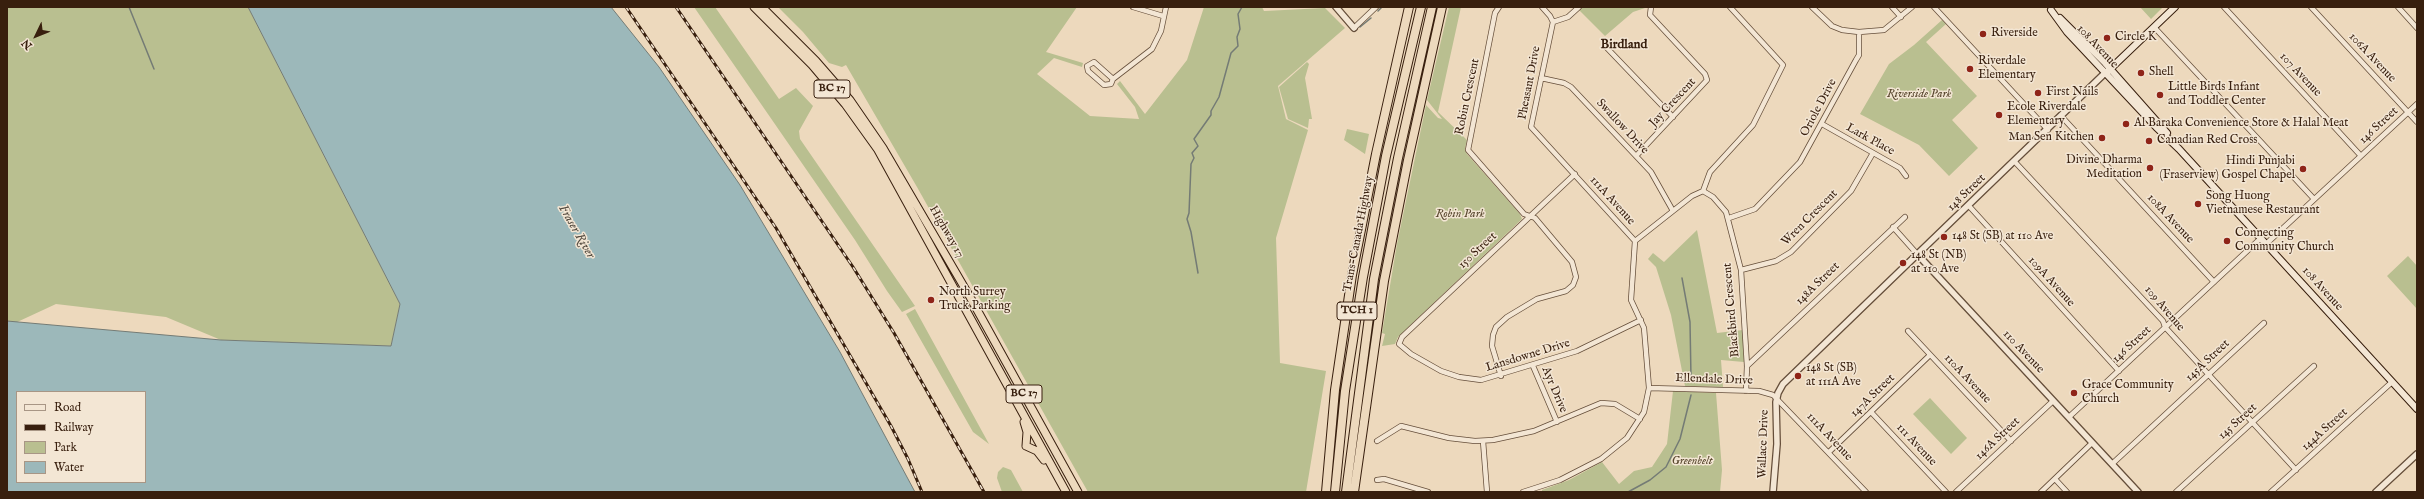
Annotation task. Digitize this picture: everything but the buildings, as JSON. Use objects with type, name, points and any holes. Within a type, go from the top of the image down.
[{"type":"highway","name":"Highway 17","points":[[754,7],[812,65],[862,127],[897,181],[1066,492]]},
{"type":"highway","name":"Highway 17","points":[[762,7],[816,61],[867,123],[899,172],[1078,492]]},
{"type":"highway","points":[[1326,492],[1335,390],[1352,275],[1376,154],[1409,7]]},
{"type":"highway","points":[[1410,50],[1416,7]]},
{"type":"highway","name":"Trans-Canada Highway","points":[[1335,492],[1345,391],[1363,277],[1386,156],[1421,7]]},
{"type":"highway","name":"Trans-Canada Highway","points":[[1346,492],[1374,279],[1398,158],[1432,7]]},
{"type":"highway","points":[[1354,492],[1384,281],[1408,160],[1442,7]]},
{"type":"highway","points":[[970,297],[995,351],[1039,432],[1040,437],[1038,440]]},
{"type":"highway","points":[[993,357],[1026,427],[1026,446]]},
{"type":"highway","points":[[1026,446],[1038,440],[1044,440],[1072,492]]},
{"type":"highway","points":[[1026,446],[1040,453],[1063,492]]},
{"type":"main road","name":"148 Street","points":[[2108,71],[2176,7]]},
{"type":"main road","name":"108 Avenue","points":[[2049,8],[2072,28],[2108,71],[2160,124],[2179,149],[2417,409]]},
{"type":"street","points":[[1133,7],[1163,16]]},
{"type":"street","points":[[1113,79],[1094,62],[1088,64],[1087,69],[1104,85],[1109,85],[1113,79],[1152,49],[1161,31],[1166,7]]},
{"type":"street","points":[[1336,7],[1354,28],[1376,7]]},
{"type":"street","name":"Robin Crescent","points":[[1499,7],[1495,13],[1468,150],[1524,214],[1530,216]]},
{"type":"street","points":[[1542,7],[1550,16],[1552,22],[1568,17],[1579,7]]},
{"type":"street","name":"Jay Crescent","points":[[1636,156],[1705,83],[1707,78],[1650,15],[1651,7]]},
{"type":"street","points":[[1523,492],[1560,480],[1590,466],[1620,446],[1632,432],[1640,419],[1650,388],[1644,328],[1631,300],[1635,241],[1692,196],[1703,191],[1710,172],[1753,125],[1783,65],[1730,7]]},
{"type":"street","points":[[1812,7],[1835,28],[1859,32],[1884,30],[1912,7]]},
{"type":"street","points":[[1892,7],[1901,17]]},
{"type":"street","points":[[1934,7],[2048,130]]},
{"type":"street","name":"107 Avenue","points":[[2224,7],[2361,156]]},
{"type":"street","name":"106A Avenue","points":[[2311,7],[2417,122]]},
{"type":"street","points":[[2398,7],[2417,28]]},
{"type":"street","name":"Pheasant Drive","points":[[1552,22],[1531,127],[1575,174]]},
{"type":"street","points":[[2154,27],[2314,199]]},
{"type":"street","name":"Oriole Drive","points":[[1729,218],[1750,212],[1760,205],[1800,162],[1858,57],[1859,32]]},
{"type":"street","points":[[1606,47],[1673,117]]},
{"type":"street","name":"148 Street","points":[[1777,397],[1787,381],[2108,71]]},
{"type":"street","name":"Swallow Drive","points":[[1540,78],[1569,86],[1653,175],[1673,211]]},
{"type":"street","name":"146 Street","points":[[2266,244],[2417,104]]},
{"type":"street","name":"108A Avenue","points":[[2062,117],[2214,282]]},
{"type":"street","name":"Lark Place","points":[[1822,124],[1900,168],[1906,176]]},
{"type":"street","name":"Wren Crescent","points":[[1741,270],[1776,261],[1791,252],[1851,191],[1872,153]]},
{"type":"street","name":"109 Avenue","points":[[2015,162],[2163,321],[2165,328],[2296,470]]},
{"type":"street","name":"150 Street","points":[[1398,344],[1402,337],[1575,174]]},
{"type":"street","name":"111A Avenue","points":[[1575,174],[1635,241]]},
{"type":"street","name":"Blackbird Crescent","points":[[1703,191],[1718,201],[1729,218],[1741,270],[1747,366],[1746,391]]},
{"type":"street","name":"109A Avenue","points":[[1969,206],[2119,370]]},
{"type":"street","points":[[1501,376],[1492,346],[1493,335],[1496,327],[1507,317],[1537,300],[1566,290],[1573,285],[1576,279],[1572,262],[1535,218],[1530,216]]},
{"type":"street","name":"148A Street","points":[[1747,366],[1905,217]]},
{"type":"street","name":"110 Avenue","points":[[1893,227],[2138,492]]},
{"type":"street","name":"146 Street","points":[[2069,418],[2261,238]]},
{"type":"street","name":"Lansdowne Drive","points":[[1398,344],[1403,349],[1434,368],[1453,376],[1476,380],[1501,376],[1577,351],[1641,320]]},
{"type":"street","name":"145A Street","points":[[2112,464],[2264,323]]},
{"type":"street","name":"110A Avenue","points":[[1908,331],[2011,441]]},
{"type":"street","name":"147A Street","points":[[1829,452],[1930,355]]},
{"type":"street","name":"Ayr Drive","points":[[1533,366],[1557,422]]},
{"type":"street","name":"145 Street","points":[[2176,492],[2314,366]]},
{"type":"street","name":"144A Street","points":[[2271,492],[2392,382]]},
{"type":"street","name":"Ellendale Drive","points":[[1650,388],[1766,392],[1777,397]]},
{"type":"street","name":"111A Avenue","points":[[1777,397],[1865,492]]},
{"type":"street","name":"Wallace Drive","points":[[1773,492],[1777,450],[1777,397]]},
{"type":"street","name":"146A Street","points":[[1956,492],[2053,401]]},
{"type":"street","points":[[1377,441],[1401,426],[1450,438],[1483,441],[1524,434],[1601,403],[1615,404],[1640,419]]},
{"type":"street","name":"111 Avenue","points":[[1871,412],[1946,492]]},
{"type":"street","points":[[1483,441],[1487,492]]},
{"type":"street","points":[[2041,492],[2092,443]]},
{"type":"street","points":[[2376,492],[2417,454]]},
{"type":"street","points":[[2055,479],[2067,492]]},
{"type":"street","points":[[1377,480],[1387,480],[1428,492]]},
{"type":"green space","points":[[7,7],[248,7],[400,304],[391,346],[221,340],[166,317],[56,304],[15,323],[7,321]]},
{"type":"green space","points":[[694,7],[715,7],[779,99],[796,88],[813,106],[799,131],[800,139],[915,306],[902,312],[855,240]]},
{"type":"green space","points":[[778,7],[1077,7],[1046,52],[1083,63],[1082,67],[1054,58],[1037,74],[1090,116],[1139,119],[1135,107],[1117,84],[1120,81],[1145,114],[1187,60],[1204,7],[1262,7],[1264,11],[1325,8],[1345,28],[1278,86],[1286,119],[1308,130],[1276,238],[1280,363],[1326,371],[1306,492],[1088,492],[917,187],[846,65],[842,67],[829,63],[803,32]]},
{"type":"green space","name":"Robin Park","points":[[1449,7],[1461,7],[1438,112],[1467,140],[1465,149],[1467,154],[1520,214],[1522,219],[1398,337],[1395,344],[1382,346],[1385,334],[1382,333],[1397,244],[1426,105],[1438,118],[1442,119],[1427,100]]},
{"type":"green space","points":[[1583,7],[1648,7],[1633,12],[1605,36],[1579,10]]},
{"type":"green space","points":[[2140,7],[2163,7],[2151,19]]},
{"type":"green space","name":"Riverside Park","points":[[1942,20],[1946,24],[1926,42],[1977,96],[1952,120],[1978,148],[1949,176],[1919,145],[1860,114],[1889,64],[1914,45]]},
{"type":"green space","points":[[1307,62],[1309,64],[1305,78],[1312,119],[1309,119],[1308,128],[1288,119],[1279,87]]},
{"type":"green space","points":[[1347,129],[1369,134],[1365,154],[1344,140]]},
{"type":"green space","points":[[1697,230],[1717,333],[1743,330],[1744,362],[1721,360],[1723,387],[1685,386],[1671,315],[1656,267],[1648,259],[1653,253],[1664,262]]},
{"type":"green space","points":[[2408,256],[2417,266],[2417,309],[2387,276]]},
{"type":"green space","points":[[915,309],[989,444],[973,432],[906,314]]},
{"type":"green space","name":"Greenbelt","points":[[1673,391],[1716,393],[1722,470],[1720,492],[1542,492],[1542,490],[1569,480],[1602,462],[1619,484],[1634,471],[1652,467],[1667,444]]},
{"type":"green space","points":[[1930,398],[1967,438],[1951,454],[1913,414]]},
{"type":"green space","points":[[1003,467],[1011,470],[1023,492],[1002,492],[997,478],[998,472]]},
{"type":"water","name":"Fraser River","points":[[248,7],[611,7],[659,67],[740,185],[840,352],[915,492],[7,492],[7,321],[221,340],[391,346],[400,304]]},
{"type":"waterway","points":[[129,7],[154,69]]},
{"type":"waterway","points":[[1198,273],[1191,232],[1187,219],[1189,213],[1191,164],[1194,158],[1192,153],[1198,146],[1194,139],[1211,115],[1211,111],[1219,97],[1231,53],[1238,46],[1237,37],[1240,29],[1238,14],[1242,7]]},
{"type":"waterway","points":[[1378,11],[1382,7]]},
{"type":"waterway","points":[[1360,27],[1371,18]]},
{"type":"waterway","points":[[1682,278],[1690,322],[1691,378]]},
{"type":"waterway","points":[[1628,492],[1650,480],[1666,467],[1680,439],[1691,395]]},
{"type":"railway","points":[[626,7],[776,228],[891,426],[908,459],[922,492]]},
{"type":"railway","points":[[676,7],[853,267],[894,333],[984,492]]},
{"type":"place","name":"Riverside","points":[[1983,34]]},
{"type":"place","name":"Circle K","points":[[2107,38]]},
{"type":"place","name":"Riverdale Elementary","points":[[1970,69]]},
{"type":"place","name":"Shell","points":[[2141,73]]},
{"type":"place","name":"First Nails","points":[[2038,93]]},
{"type":"place","name":"Little Birds Infant and Toddler Center","points":[[2160,95]]},
{"type":"place","name":"Ecole Riverdale Elementary","points":[[1999,115]]},
{"type":"place","name":"Al Baraka Convenience Store & Halal Meat","points":[[2126,124]]},
{"type":"place","name":"Man Sen Kitchen","points":[[2102,138]]},
{"type":"place","name":"Canadian Red Cross","points":[[2149,141]]},
{"type":"place","name":"Divine Dharma Meditation","points":[[2150,168]]},
{"type":"place","name":"Hindi Punjabi (Fraserview) Gospel Chapel","points":[[2303,169]]},
{"type":"place","name":"Song Huong Vietnamese Restaurant","points":[[2198,204]]},
{"type":"place","name":"148 St (SB) at 110 Ave","points":[[1944,237]]},
{"type":"place","name":"Connecting Community Church","points":[[2227,241]]},
{"type":"place","name":"148 St (NB) at 110 Ave","points":[[1903,263]]},
{"type":"place","name":"North Surrey Truck Parking","points":[[931,300]]},
{"type":"place","name":"148 St (SB) at 111A Ave","points":[[1798,376]]},
{"type":"place","name":"Grace Community Church","points":[[2074,393]]},
{"type":"district","name":"Birdland","points":[[1624,45]]}]
